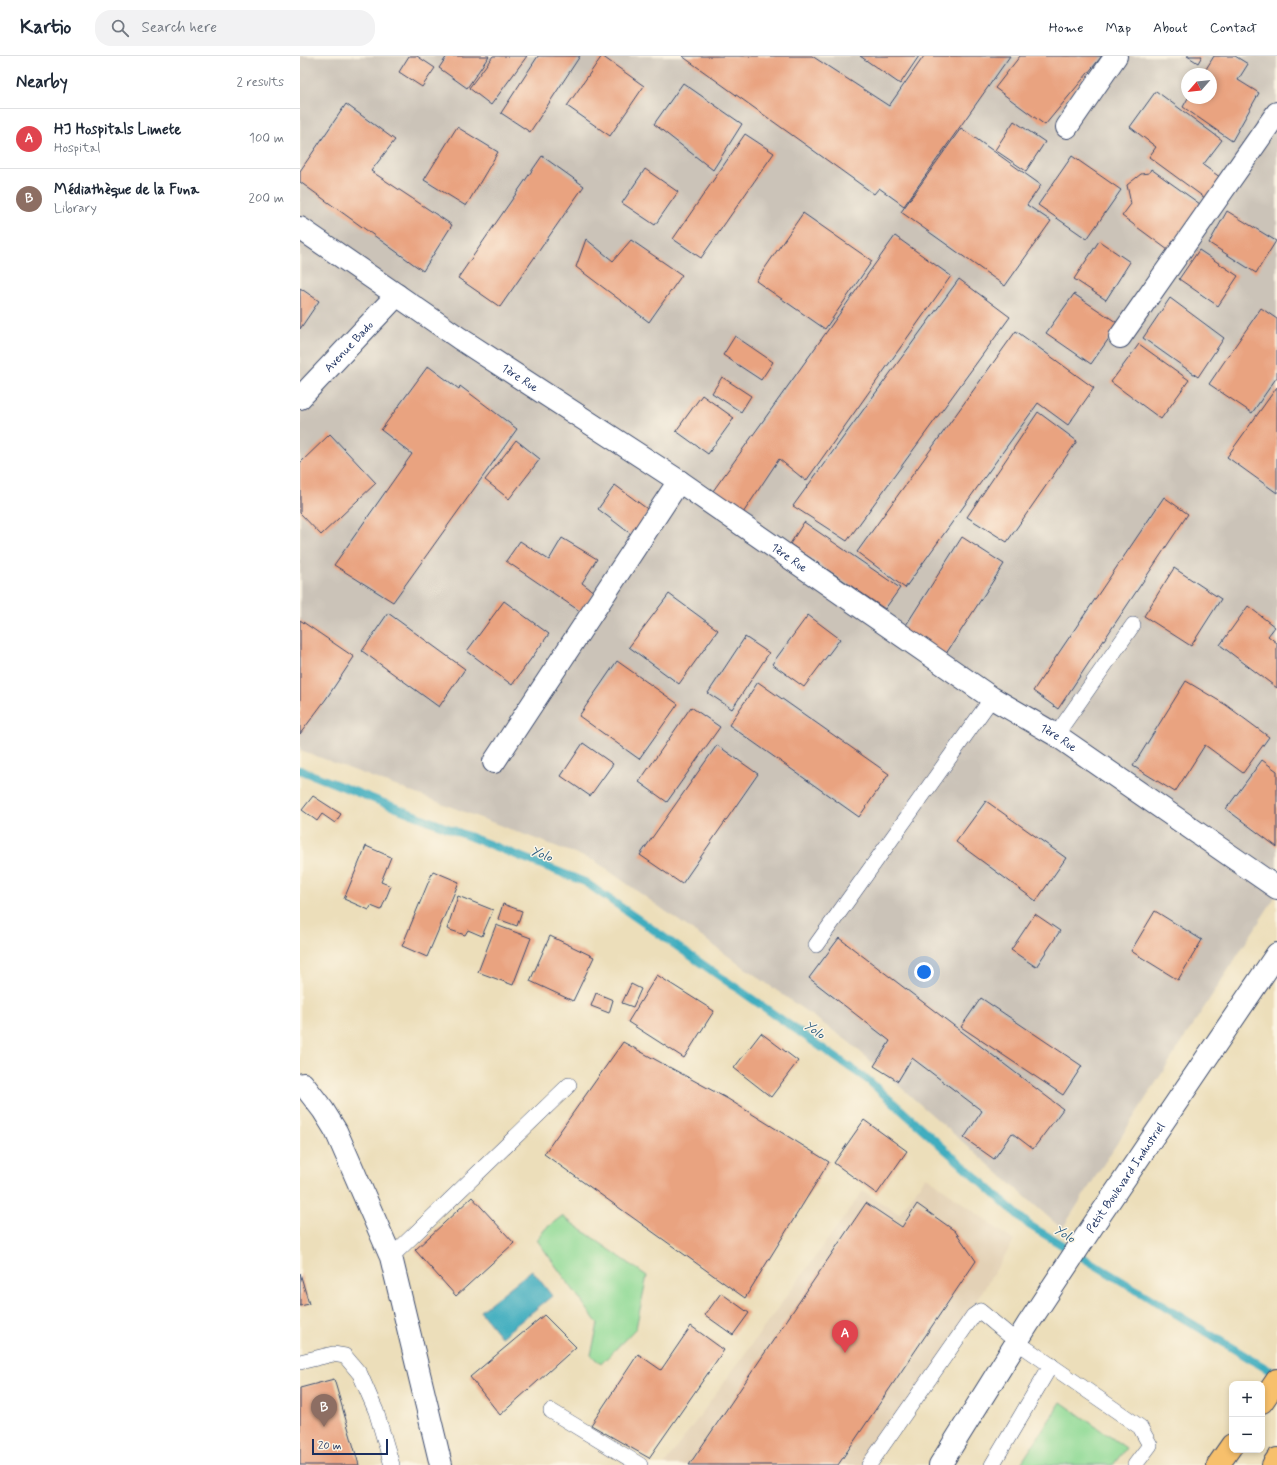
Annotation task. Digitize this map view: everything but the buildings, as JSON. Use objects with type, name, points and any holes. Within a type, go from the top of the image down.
[{"type":"highway","points":[[1265,1398],[1277,1380]]},
{"type":"highway","points":[[1218,1465],[1229,1449]]},
{"type":"highway","points":[[1273,1465],[1277,1459]]},
{"type":"street","points":[[1067,127],[1116,56]]},
{"type":"street","points":[[1120,337],[1277,113]]},
{"type":"street","name":"1ère Rue","points":[[300,228],[459,338],[679,481],[992,698],[1056,735],[1277,888]]},
{"type":"street","name":"Avenue Bado","points":[[300,398],[397,295]]},
{"type":"street","points":[[494,762],[679,481]]},
{"type":"street","name":"Petit Boulevard Industriel","points":[[940,1465],[1028,1324],[1277,954]]},
{"type":"street","points":[[301,1083],[323,1110],[336,1131],[391,1257],[441,1465]]},
{"type":"lane","points":[[1056,735],[1133,625]]},
{"type":"lane","points":[[816,946],[992,698]]},
{"type":"lane","points":[[391,1257],[569,1085]]},
{"type":"lane","points":[[869,1465],[973,1316],[980,1311],[1017,1342],[1050,1366],[1140,1427],[1150,1444],[1136,1465]]},
{"type":"lane","points":[[300,1362],[333,1354],[345,1356],[360,1374],[376,1410],[392,1465]]},
{"type":"lane","points":[[992,1465],[1050,1366]]},
{"type":"lane","points":[[551,1411],[640,1465]]},
{"type":"shaded area","points":[[300,56],[1277,56],[1277,894],[1062,1229],[849,1042],[595,861],[300,750]]},
{"type":"shaded area","points":[[926,1176],[1014,1241],[873,1465],[664,1465],[863,1191],[899,1214]]},
{"type":"green space","points":[[562,1216],[647,1276],[636,1328],[601,1364],[591,1355],[598,1324],[537,1240],[545,1229]]},
{"type":"green space","points":[[1061,1402],[1126,1448],[1113,1465],[1020,1465]]},
{"type":"water","points":[[532,1270],[552,1296],[501,1337],[480,1311]]},
{"type":"waterway","name":"Yolo","points":[[300,770],[585,882],[868,1080],[1029,1225],[1277,1375]]},
{"type":"place","name":"HJ Hospitals Limete","points":[[845,1353]]},
{"type":"place","name":"Médiathèque de la Funa","points":[[324,1427]]}]
